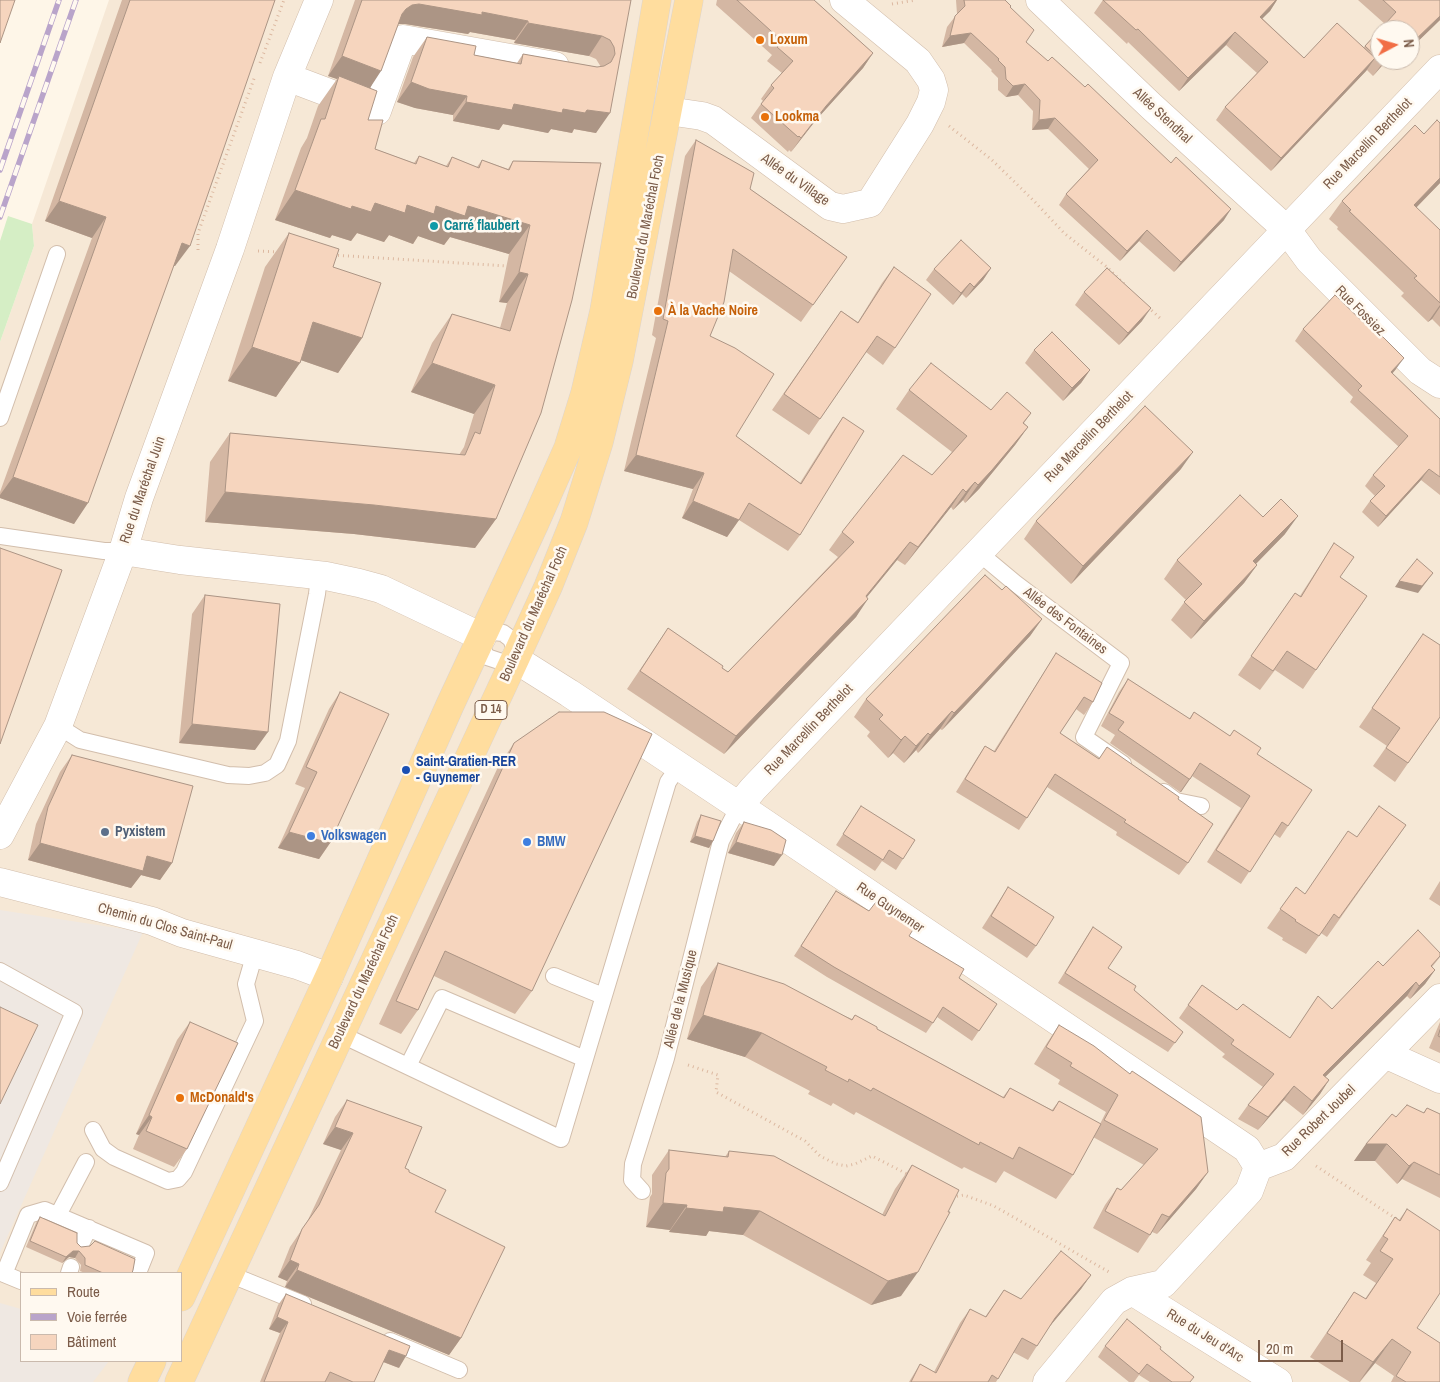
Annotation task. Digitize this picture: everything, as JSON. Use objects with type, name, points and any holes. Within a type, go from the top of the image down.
[{"type":"main road","name":"Boulevard du Maréchal Foch","points":[[182,1295],[329,978],[482,637],[558,474],[585,394],[604,311],[657,0]]},
{"type":"main road","name":"Boulevard du Maréchal Foch","points":[[179,1382],[515,659],[548,587],[574,522],[599,442],[620,361],[689,0]]},
{"type":"main road","points":[[142,1382],[152,1362]]},
{"type":"street","name":"Rue du Maréchal Juin","points":[[319,0],[287,77],[230,249],[139,498],[123,551],[180,560],[318,576],[358,583],[381,589],[482,637]]},
{"type":"street","points":[[844,0],[918,61],[925,70],[934,90],[924,116]]},
{"type":"street","name":"Allée Stendhal","points":[[1040,0],[1151,106],[1287,230]]},
{"type":"street","points":[[287,77],[377,111],[403,39],[577,70]]},
{"type":"street","name":"Rue Marcellin Berthelot","points":[[739,806],[753,789],[1440,69]]},
{"type":"street","name":"Allée du Village","points":[[668,111],[702,116],[713,120],[830,206],[843,209],[870,203],[924,116]]},
{"type":"street","name":"Rue Fossiez","points":[[1287,230],[1309,260],[1420,371],[1440,384]]},
{"type":"street","points":[[0,835],[58,726],[123,551]]},
{"type":"street","name":"Rue Guynemer","points":[[515,659],[739,806],[1247,1149],[1258,1167]]},
{"type":"street","name":"Chemin du Clos Saint-Paul","points":[[0,882],[152,922],[182,933],[297,965],[329,978]]},
{"type":"street","name":"Rue Robert Joubel","points":[[1258,1167],[1284,1157],[1294,1148],[1440,998]]},
{"type":"street","points":[[1385,1054],[1440,1079]]},
{"type":"street","points":[[1047,1382],[1114,1301],[1132,1291],[1163,1284],[1249,1191],[1258,1167]]},
{"type":"street","name":"Rue du Jeu d'Arc","points":[[1132,1291],[1278,1382]]},
{"type":"lane","points":[[0,418],[57,254]]},
{"type":"lane","points":[[0,536],[104,551],[123,551]]},
{"type":"lane","name":"Allée des Fontaines","points":[[979,553],[1015,583],[1120,663],[1084,737],[1138,774]]},
{"type":"lane","points":[[58,726],[80,740],[228,775],[249,776],[265,772],[276,765],[288,742],[317,594],[318,576]]},
{"type":"lane","points":[[493,632],[499,632],[508,636],[514,643],[515,659],[502,662],[487,657],[481,646],[482,637],[493,632]]},
{"type":"lane","points":[[340,1034],[561,1139],[668,782],[679,766]]},
{"type":"lane","points":[[1153,785],[1176,801],[1201,806]]},
{"type":"lane","name":"Allée de la Musique","points":[[642,1191],[632,1180],[633,1164],[666,1058],[721,841],[739,806]]},
{"type":"lane","points":[[93,1130],[104,1149],[114,1156],[168,1181],[178,1179],[184,1172],[255,1021],[246,984],[255,953]]},
{"type":"lane","points":[[0,971],[74,1012],[0,1183]]},
{"type":"lane","points":[[554,976],[603,996]]},
{"type":"lane","points":[[408,1066],[442,998],[585,1058]]},
{"type":"lane","points":[[58,1215],[86,1162]]},
{"type":"lane","points":[[20,1281],[4,1274],[28,1215],[45,1210],[146,1253],[138,1272]]},
{"type":"lane","points":[[81,1244],[89,1228]]},
{"type":"lane","points":[[229,1274],[321,1312]]},
{"type":"lane","points":[[372,1333],[459,1370]]},
{"type":"path","points":[[924,116],[992,160],[1064,233],[1108,268],[1129,288]]},
{"type":"path","points":[[230,249],[279,252]]},
{"type":"path","points":[[329,255],[507,266]]},
{"type":"path","points":[[1142,301],[1182,339]]},
{"type":"path","points":[[684,1064],[718,1075],[716,1092],[805,1141],[820,1156],[836,1164],[846,1166],[855,1164],[872,1156],[912,1177]]},
{"type":"path","points":[[1294,1148],[1320,1169],[1400,1222]]},
{"type":"path","points":[[945,1193],[953,1197],[964,1195],[994,1206],[1106,1270],[1132,1291]]},
{"type":"shaded area","points":[[109,0],[1440,0],[1440,1382],[0,1382],[0,342],[34,246],[32,224]]},
{"type":"shaded area","points":[[0,910],[143,932],[0,1253]]},
{"type":"shaded area","points":[[0,1303],[20,1309],[20,1362],[108,1362],[93,1382],[0,1382]]},
{"type":"green space","points":[[8,216],[32,224],[34,246],[0,342],[0,241]]},
{"type":"building","points":[[0,0],[15,0],[0,43]]},
{"type":"building","points":[[130,0],[275,0],[190,246],[182,243],[88,503],[13,477],[106,217],[59,201]]},
{"type":"building","points":[[362,0],[631,0],[610,113],[587,110],[585,113],[563,109],[562,113],[514,104],[512,110],[466,102],[467,96],[429,89],[411,82],[427,37],[476,46],[474,55],[521,64],[523,54],[597,67],[611,62],[615,54],[610,40],[602,36],[528,23],[528,21],[482,12],[482,15],[419,4],[412,5],[402,14],[381,71],[342,56]]},
{"type":"building","points":[[737,0],[814,0],[873,53],[826,106],[801,138],[761,104],[774,88],[771,85],[793,61],[777,47],[782,41]]},
{"type":"building","points":[[964,0],[1005,0],[1034,30],[1026,42],[1048,61],[1052,57],[1085,87],[1088,84],[1171,163],[1176,157],[1231,209],[1181,262],[1147,230],[1127,251],[1066,194],[1098,160],[1055,118],[1039,120],[1040,100],[1025,84],[1013,86],[1006,79],[1005,67],[999,59],[971,33],[950,36],[955,16],[965,6]]},
{"type":"building","points":[[1103,0],[1276,0],[1260,17],[1304,58],[1337,23],[1370,53],[1370,63],[1281,158],[1225,107],[1268,62],[1235,32],[1188,78],[1138,29],[1136,30]]},
{"type":"building","points":[[1383,0],[1440,0],[1440,16],[1420,35],[1420,20],[1389,20],[1396,12]]},
{"type":"building","points":[[1370,41],[1370,51],[1365,46]]},
{"type":"building","points":[[339,76],[377,91],[368,120],[383,120],[375,149],[416,164],[419,156],[448,167],[452,157],[479,168],[482,160],[509,170],[513,161],[601,163],[572,300],[541,413],[496,519],[374,505],[225,492],[230,433],[465,455],[475,432],[480,434],[495,385],[432,363],[452,314],[510,331],[528,274],[519,272],[530,225],[468,206],[465,216],[436,206],[434,214],[407,205],[405,213],[375,203],[371,212],[352,206],[351,209],[295,190],[321,119],[325,119]]},
{"type":"building","points":[[1437,120],[1440,123],[1440,178],[1414,205],[1440,230],[1440,303],[1414,278],[1417,276],[1349,211],[1351,210],[1342,201],[1415,125],[1424,134]]},
{"type":"building","points":[[696,140],[754,173],[750,189],[847,257],[813,305],[733,249],[724,302],[710,336],[735,348],[774,374],[736,436],[801,484],[843,417],[864,431],[800,535],[749,503],[739,520],[693,501],[704,473],[636,455],[668,321],[663,319]]},
{"type":"building","points":[[289,233],[339,249],[333,267],[381,283],[362,338],[313,322],[300,363],[252,347]]},
{"type":"building","points":[[961,240],[991,268],[974,287],[970,283],[961,293],[934,269]]},
{"type":"building","points":[[894,267],[931,294],[895,348],[877,336],[820,419],[784,394],[841,311],[858,323]]},
{"type":"building","points":[[1107,268],[1151,308],[1128,333],[1084,292]]},
{"type":"building","points":[[1335,295],[1404,358],[1391,372],[1440,419],[1440,477],[1429,469],[1386,516],[1370,501],[1385,486],[1373,475],[1408,436],[1358,390],[1362,386],[1303,329]]},
{"type":"building","points":[[1052,332],[1090,370],[1072,388],[1034,350]]},
{"type":"building","points":[[931,363],[991,410],[1007,392],[1031,413],[1023,423],[1028,427],[978,485],[975,482],[966,492],[963,489],[918,547],[910,542],[866,596],[868,599],[736,736],[640,671],[668,628],[723,666],[722,668],[728,672],[854,542],[842,532],[903,455],[932,475],[967,436],[909,390]]},
{"type":"building","points":[[1145,406],[1193,452],[1083,566],[1036,521]]},
{"type":"building","points":[[1240,495],[1263,517],[1281,499],[1298,516],[1253,561],[1257,565],[1204,621],[1184,602],[1202,584],[1177,560]]},
{"type":"building","points":[[1334,543],[1354,557],[1340,577],[1367,596],[1316,670],[1287,651],[1273,671],[1251,656],[1295,593],[1301,597]]},
{"type":"building","points":[[0,548],[62,570],[0,744]]},
{"type":"building","points":[[1417,559],[1433,573],[1422,586],[1399,581]]},
{"type":"building","points":[[985,575],[1002,590],[1006,586],[1042,619],[954,713],[952,711],[930,735],[928,733],[916,746],[905,736],[901,740],[879,719],[883,715],[866,699]]},
{"type":"building","points":[[205,595],[280,604],[268,732],[192,724]]},
{"type":"building","points":[[1423,634],[1440,645],[1440,717],[1408,763],[1386,748],[1400,728],[1372,708]]},
{"type":"building","points":[[1056,653],[1102,683],[1093,702],[1084,697],[1060,733],[1099,759],[1107,747],[1179,797],[1178,799],[1213,824],[1188,863],[1124,822],[1126,820],[1055,774],[1027,818],[965,779],[985,746],[995,752]]},
{"type":"building","points":[[1128,679],[1190,719],[1194,712],[1230,736],[1234,730],[1261,748],[1257,754],[1312,790],[1288,826],[1282,822],[1250,872],[1216,850],[1250,796],[1200,763],[1189,779],[1118,730],[1124,722],[1109,713]]},
{"type":"building","points":[[340,692],[389,714],[330,843],[289,832],[317,772],[306,767]]},
{"type":"building","points":[[559,712],[604,712],[652,734],[532,991],[445,951],[418,1010],[396,1001],[514,743]]},
{"type":"building","name":"Pyxistem","points":[[72,755],[193,786],[172,863],[147,856],[143,871],[40,843],[48,807]]},
{"type":"building","points":[[861,806],[915,840],[903,859],[889,850],[883,860],[843,834]]},
{"type":"building","points":[[1379,806],[1406,825],[1339,918],[1334,914],[1319,936],[1280,909],[1296,887],[1305,894],[1348,831],[1357,837]]},
{"type":"building","points":[[701,815],[721,821],[713,841],[695,836]]},
{"type":"building","points":[[744,822],[771,830],[786,840],[782,855],[736,842]]},
{"type":"building","points":[[1008,887],[1054,917],[1036,946],[991,916]]},
{"type":"building","points":[[836,891],[869,911],[876,902],[914,928],[909,936],[964,969],[959,978],[997,1004],[979,1031],[943,1007],[933,1023],[834,967],[801,946]]},
{"type":"building","points":[[1093,927],[1122,947],[1108,968],[1136,986],[1134,990],[1183,1032],[1175,1043],[1065,973]]},
{"type":"building","points":[[1418,930],[1440,953],[1440,956],[1431,966],[1435,970],[1419,986],[1416,982],[1323,1075],[1329,1080],[1312,1101],[1294,1086],[1268,1117],[1248,1105],[1274,1074],[1231,1044],[1234,1040],[1188,1005],[1202,985],[1237,1010],[1243,1004],[1290,1038],[1318,996],[1332,1009],[1378,961],[1383,966]]},
{"type":"building","points":[[718,963],[784,984],[852,1020],[855,1015],[877,1027],[877,1029],[1004,1098],[1010,1088],[1053,1111],[1059,1101],[1101,1124],[1073,1175],[1019,1147],[1013,1159],[980,1142],[979,1145],[873,1088],[871,1091],[849,1079],[848,1082],[825,1070],[827,1067],[762,1033],[703,1015]]},
{"type":"building","points":[[0,1007],[38,1025],[0,1104]]},
{"type":"building","name":"McDonald's","points":[[190,1022],[238,1043],[187,1149],[146,1131],[152,1117],[149,1115]]},
{"type":"building","points":[[1059,1025],[1094,1046],[1130,1074],[1132,1071],[1201,1117],[1208,1172],[1169,1217],[1162,1214],[1150,1235],[1105,1211],[1117,1188],[1121,1190],[1158,1149],[1104,1120],[1118,1095],[1070,1066],[1072,1063],[1046,1047]]},
{"type":"building","points":[[347,1100],[422,1127],[405,1168],[409,1172],[446,1190],[435,1212],[505,1247],[461,1338],[297,1270],[299,1264],[290,1260],[302,1229],[319,1205],[353,1133],[335,1127]]},
{"type":"building","points":[[1407,1105],[1424,1113],[1427,1108],[1440,1114],[1440,1175],[1414,1162],[1409,1166],[1387,1144],[1366,1144],[1392,1114],[1396,1117]]},
{"type":"building","points":[[669,1150],[728,1157],[729,1151],[774,1156],[885,1216],[912,1165],[959,1190],[948,1212],[950,1212],[918,1272],[888,1281],[760,1211],[724,1207],[723,1212],[686,1208],[687,1205],[663,1203],[666,1173],[669,1169]]},
{"type":"building","points":[[1407,1209],[1440,1231],[1440,1293],[1417,1328],[1440,1343],[1440,1382],[1406,1382],[1396,1376],[1411,1352],[1392,1339],[1373,1362],[1327,1333],[1354,1292],[1366,1299],[1393,1259],[1380,1251],[1388,1239],[1383,1236],[1395,1217],[1400,1221]]},
{"type":"building","points":[[40,1217],[77,1233],[77,1243],[81,1247],[90,1246],[95,1241],[135,1259],[132,1272],[101,1272],[85,1265],[85,1258],[79,1251],[73,1251],[66,1257],[30,1241]]},
{"type":"building","points":[[1061,1251],[1091,1275],[1055,1318],[1037,1346],[1022,1338],[998,1379],[992,1375],[988,1382],[911,1382],[920,1364],[936,1373],[970,1309],[986,1317],[1004,1290],[1021,1299]]},
{"type":"building","points":[[286,1294],[410,1346],[406,1356],[389,1350],[374,1382],[353,1382],[330,1372],[325,1382],[264,1382],[288,1322],[277,1317]]},
{"type":"building","points":[[1127,1319],[1194,1377],[1190,1382],[1172,1382],[1147,1364],[1139,1374],[1105,1346]]},
{"type":"railway","points":[[0,170],[59,0]]},
{"type":"railway","points":[[0,217],[76,0]]},
{"type":"place","name":"Loxum","points":[[760,40]]},
{"type":"place","name":"Lookma","points":[[765,117]]},
{"type":"place","name":"Carré flaubert","points":[[434,226]]},
{"type":"place","name":"À la Vache Noire","points":[[658,311]]},
{"type":"place","name":"Saint-Gratien-RER - Guynemer","points":[[406,770]]},
{"type":"place","name":"Pyxistem","points":[[105,832]]},
{"type":"place","name":"Volkswagen","points":[[311,836]]},
{"type":"place","name":"BMW","points":[[527,842]]},
{"type":"place","name":"McDonald's","points":[[180,1098]]}]
